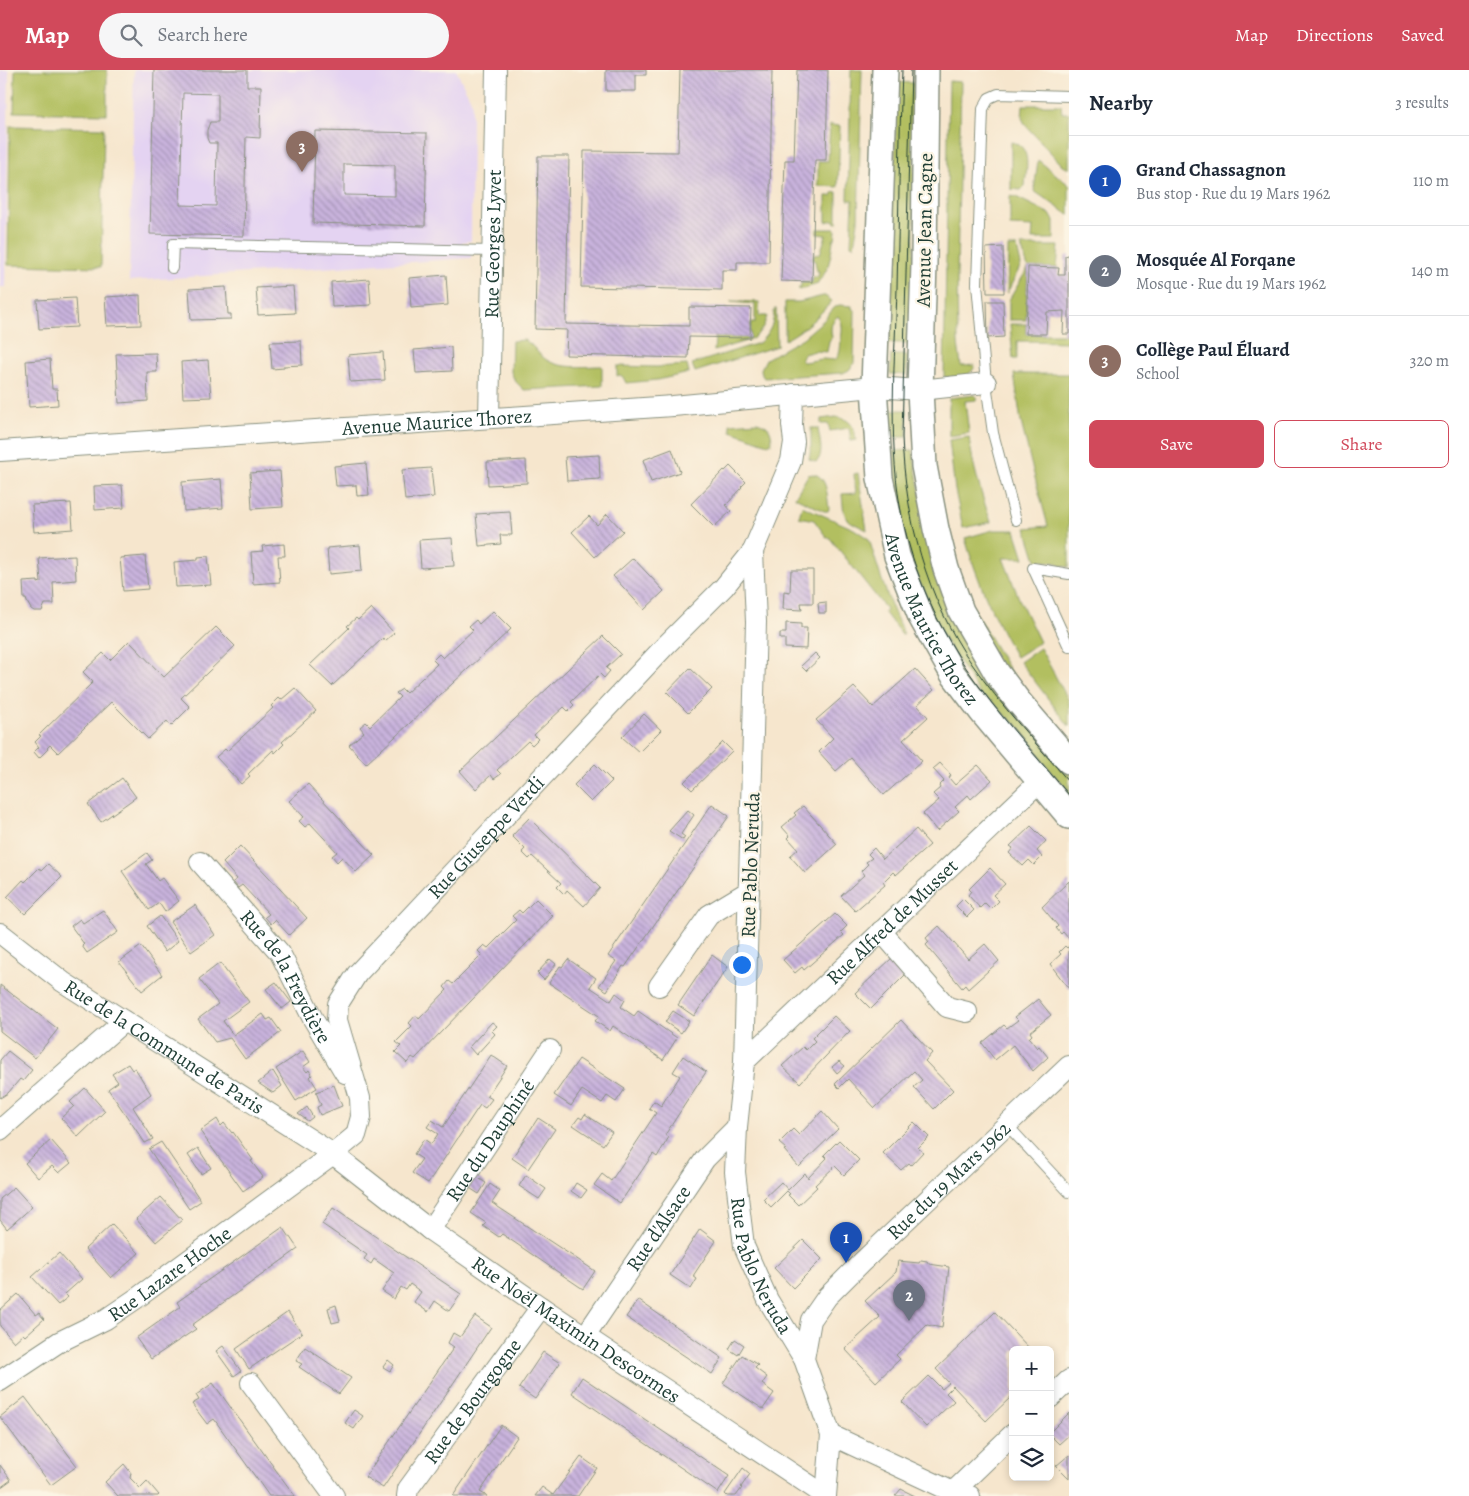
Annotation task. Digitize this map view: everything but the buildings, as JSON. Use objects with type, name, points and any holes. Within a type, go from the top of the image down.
[{"type":"street","name":"Rue Georges Lyvet","points":[[488,418],[496,70]]},
{"type":"street","points":[[874,387],[885,70]]},
{"type":"street","name":"Avenue Jean Cagne","points":[[920,390],[924,264],[926,70]]},
{"type":"street","points":[[920,390],[986,383]]},
{"type":"street","name":"Avenue Maurice Thorez","points":[[874,387],[880,478],[897,556],[921,617],[953,674],[982,712],[1069,816]]},
{"type":"street","name":"Avenue Maurice Thorez","points":[[0,450],[673,406],[874,387],[920,390],[924,466],[946,569],[961,612],[997,673],[1069,761]]},
{"type":"street","name":"Rue Pablo Neruda","points":[[793,394],[792,425],[794,442],[791,461],[752,551],[756,622],[749,891],[744,1062],[737,1127],[735,1172],[744,1246],[768,1300],[804,1359]]},
{"type":"street","name":"Rue Giuseppe Verdi","points":[[333,1154],[356,1135],[361,1117],[360,1098],[337,1020],[338,1004],[357,974],[666,645],[724,587],[752,551]]},
{"type":"street","name":"Rue Alfred de Musset","points":[[744,1062],[1040,781]]},
{"type":"street","name":"Rue de la Freydière","points":[[200,862],[280,953],[313,1019],[360,1098]]},
{"type":"street","points":[[659,986],[709,915],[749,891]]},
{"type":"street","points":[[881,931],[947,1007],[967,1012]]},
{"type":"street","name":"Rue de la Commune de Paris","points":[[0,933],[63,982],[333,1154]]},
{"type":"street","points":[[0,1130],[124,1021]]},
{"type":"street","name":"Rue du Dauphiné","points":[[430,1230],[550,1050]]},
{"type":"street","name":"Rue du 19 Mars 1962","points":[[831,1435],[804,1359],[810,1320],[827,1297],[862,1262],[1069,1066]]},
{"type":"street","name":"Rue d'Alsace","points":[[586,1336],[705,1159],[737,1127]]},
{"type":"street","name":"Rue Noël Maximin Descormes","points":[[333,1154],[430,1230],[826,1496]]},
{"type":"street","name":"Rue Lazare Hoche","points":[[0,1381],[59,1342],[106,1319],[333,1154]]},
{"type":"street","name":"Rue de Bourgogne","points":[[407,1496],[408,1490],[541,1306]]},
{"type":"street","points":[[1054,1394],[1069,1380]]},
{"type":"street","points":[[252,1382],[334,1496]]},
{"type":"street","points":[[826,1496],[831,1435],[962,1494],[1011,1436]]},
{"type":"lane","points":[[1016,520],[993,432],[986,383],[977,284],[983,109],[989,98],[998,94],[1069,96]]},
{"type":"lane","points":[[172,268],[173,244],[492,250]]},
{"type":"lane","points":[[1069,574],[1033,568],[1069,647]]},
{"type":"lane","points":[[1007,1125],[1069,1192]]},
{"type":"shaded area","points":[[0,70],[9,70],[5,287],[0,287]]},
{"type":"shaded area","points":[[134,70],[456,70],[472,102],[471,241],[462,242],[462,253],[471,253],[471,258],[129,281]]},
{"type":"green space","points":[[15,70],[107,70],[107,114],[14,112]]},
{"type":"green space","points":[[851,70],[862,70],[858,221],[854,246],[851,245],[853,200],[848,200]]},
{"type":"green space","points":[[949,81],[961,82],[957,277],[958,343],[961,366],[975,365],[973,370],[967,375],[944,377]]},
{"type":"green space","points":[[896,82],[914,83],[914,343],[884,343],[889,161],[895,161]]},
{"type":"green space","points":[[1023,105],[1061,105],[1062,113],[1069,113],[1069,169],[1063,166],[1026,126],[1022,118]]},
{"type":"green space","points":[[830,125],[840,126],[838,187],[818,186],[818,161],[828,161]]},
{"type":"green space","points":[[10,126],[104,128],[101,267],[8,265]]},
{"type":"green space","points":[[1011,142],[1023,148],[1027,160],[1025,186],[1021,190],[1011,189]]},
{"type":"green space","points":[[1038,160],[1069,185],[1069,215],[1034,191]]},
{"type":"green space","points":[[837,192],[837,223],[834,220],[826,222],[826,196],[832,196],[833,193]]},
{"type":"green space","points":[[1010,196],[1016,197],[1050,214],[1054,221],[1054,239],[1032,239],[1033,227],[1010,226]]},
{"type":"green space","points":[[817,229],[835,229],[836,231],[829,263],[818,284],[799,290],[801,282],[812,282],[812,277],[818,277],[819,271],[817,271],[813,255],[820,254],[826,235],[817,234]]},
{"type":"green space","points":[[1021,246],[1059,246],[1057,268],[1028,268]]},
{"type":"green space","points":[[1008,247],[1017,247],[1021,265],[1007,293]]},
{"type":"green space","points":[[1028,268],[1026,320],[1009,320],[1009,300]]},
{"type":"green space","points":[[823,296],[832,301],[810,323],[785,340],[785,302],[799,302]]},
{"type":"green space","points":[[731,301],[759,302],[759,316],[767,316],[762,329],[752,339],[750,338],[751,323],[755,323],[755,304]]},
{"type":"green space","points":[[839,305],[852,306],[852,309],[855,310],[854,363],[849,370],[843,373],[764,378],[761,369],[766,359],[803,338],[824,320]],"holes":[[[838,316],[842,328],[840,348],[835,360],[801,361],[804,354],[815,351],[827,352],[829,341],[832,337],[832,323]]]},
{"type":"green space","points":[[776,308],[777,346],[695,372],[692,364],[759,343],[771,327]]},
{"type":"green space","points":[[1010,324],[1026,324],[1026,334],[1069,334],[1069,342],[1017,341],[1017,359],[1013,359]]},
{"type":"green space","points":[[715,337],[750,338],[749,340],[714,351]]},
{"type":"green space","points":[[524,340],[550,362],[564,366],[602,366],[602,386],[524,390],[515,381],[511,372],[512,341]]},
{"type":"green space","points":[[891,355],[908,355],[907,375],[890,374]]},
{"type":"green space","points":[[687,365],[689,373],[657,380],[626,383],[623,377],[617,376],[617,366],[657,367]]},
{"type":"green space","points":[[1014,374],[1069,374],[1069,567],[1036,560],[1026,528],[1048,526],[1021,422]]},
{"type":"green space","points":[[975,395],[977,400],[965,401],[969,433],[949,436],[949,398]]},
{"type":"green space","points":[[890,410],[907,410],[907,437],[890,437]]},
{"type":"green space","points":[[836,417],[851,424],[856,440],[851,441],[849,428],[830,431],[828,424],[821,424],[821,419]]},
{"type":"green space","points":[[757,422],[769,429],[772,442],[768,444],[731,431],[730,424]]},
{"type":"green space","points":[[811,428],[818,428],[820,441],[821,451],[816,462],[809,459]]},
{"type":"green space","points":[[969,437],[978,480],[991,522],[963,528],[955,490],[949,440]]},
{"type":"green space","points":[[913,450],[926,530],[1069,771],[1069,807],[999,724],[920,601],[884,451]]},
{"type":"green space","points":[[858,473],[867,530],[850,521],[844,509],[842,494],[856,493],[854,474]]},
{"type":"green space","points":[[813,474],[822,479],[824,483],[827,493],[828,511],[824,511],[795,497],[808,475]]},
{"type":"green space","points":[[802,506],[854,529],[869,539],[889,599],[904,634],[902,635],[884,612],[886,609],[814,520],[799,517]]},
{"type":"green space","points":[[993,530],[1015,530],[1024,558],[1003,558],[1020,601],[1040,642],[1016,657],[987,599],[965,538]]},
{"type":"green space","points":[[1040,648],[1069,701],[1069,726],[1020,662]]},
{"type":"tram line","points":[[902,70],[893,425],[896,479],[905,531],[930,603],[958,655],[992,704],[1069,795]]},
{"type":"tram line","points":[[911,70],[902,437],[904,467],[913,527],[930,584],[956,639],[995,695],[1069,782]]},
{"type":"place","name":"Collège Paul Éluard","points":[[302,172]]},
{"type":"place","name":"Grand Chassagnon","points":[[846,1263]]},
{"type":"place","name":"Mosquée Al Forqane","points":[[909,1321]]}]
